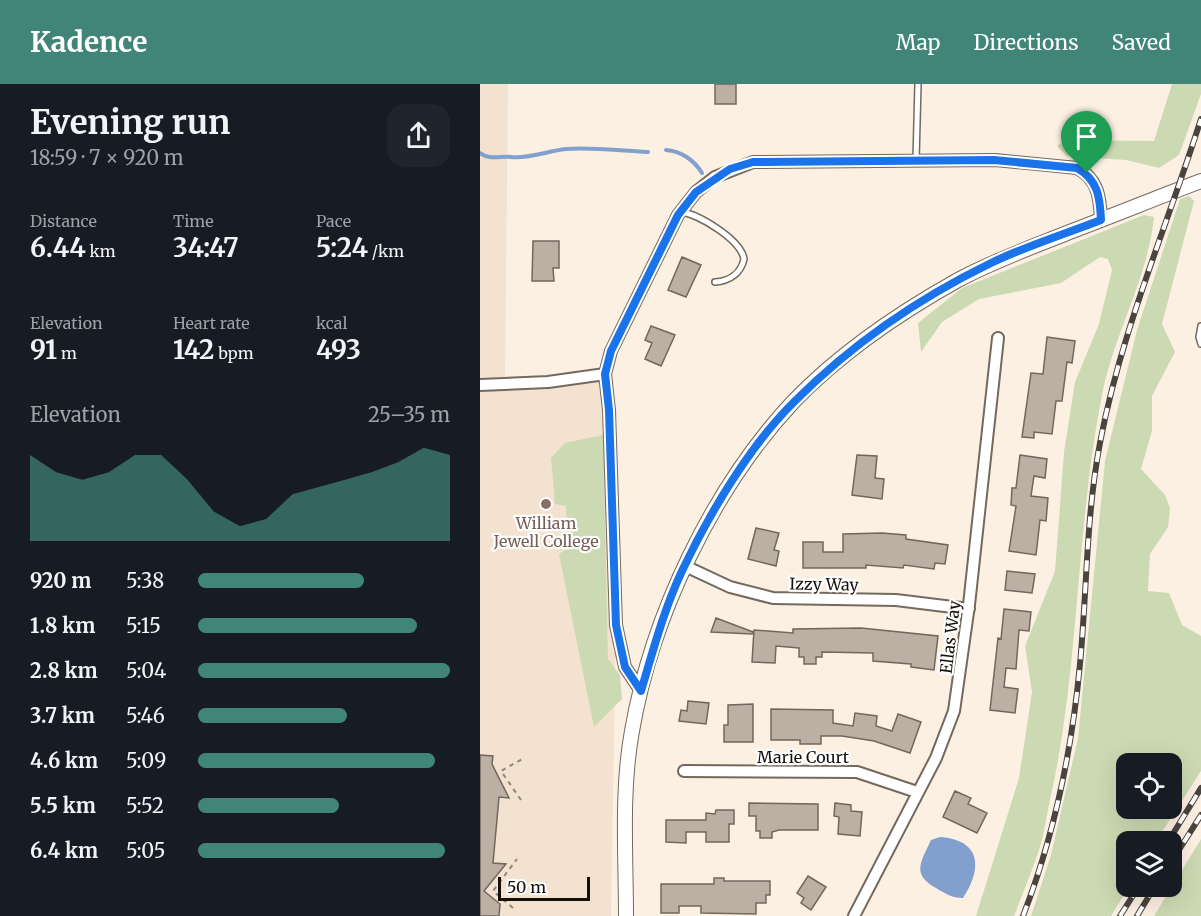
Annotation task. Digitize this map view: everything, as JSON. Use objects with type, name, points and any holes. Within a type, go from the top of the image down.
[{"type":"main road","points":[[626,916],[626,778],[632,731],[641,691],[662,620],[685,566],[717,508],[754,450],[794,402],[830,369],[889,322],[958,280],[994,262],[1201,181]]},
{"type":"street","points":[[641,691],[625,667],[616,625],[609,410],[605,374],[611,351],[681,212],[696,192],[715,177],[753,162],[994,160],[1077,168],[1087,173],[1096,185],[1100,199],[1101,220]]},
{"type":"street","name":"Ellas Way","points":[[854,916],[946,737],[954,711],[969,609],[998,338]]},
{"type":"street","points":[[480,385],[548,382],[605,374]]},
{"type":"street","name":"Izzy Way","points":[[685,566],[730,587],[773,598],[896,600],[969,609]]},
{"type":"street","name":"Marie Court","points":[[684,771],[857,772],[917,792]]},
{"type":"lane","points":[[916,162],[918,84]]},
{"type":"lane","points":[[681,212],[697,217],[730,238],[741,248],[744,258],[739,270],[728,279],[716,282]]},
{"type":"lane","points":[[1201,326],[1199,337],[1201,344]]},
{"type":"path","points":[[521,800],[501,771],[524,758]]},
{"type":"path","points":[[513,908],[493,891],[517,859]]},
{"type":"shaded area","name":"William Jewell College","points":[[480,84],[508,84],[505,384],[608,366],[616,625],[611,916],[480,916]]},
{"type":"green space","points":[[1172,84],[1201,84],[1201,94],[1179,155],[1159,168],[1126,160],[1067,156],[1057,146],[1065,140],[1154,141]]},
{"type":"green space","points":[[1189,196],[1194,201],[1162,324],[1175,352],[1152,396],[1152,431],[1141,469],[1165,495],[1170,508],[1168,527],[1150,554],[1148,591],[1169,593],[1182,625],[1201,636],[1201,771],[1182,801],[1182,753],[1116,753],[1116,819],[1170,819],[1162,831],[1116,831],[1116,897],[1123,897],[1111,916],[1031,916],[1051,855],[1078,738],[1105,461],[1137,330],[1180,199]]},
{"type":"green space","points":[[1144,215],[1154,217],[1151,240],[1107,372],[1102,395],[1087,494],[1068,692],[1061,742],[1042,838],[1014,916],[976,916],[1019,778],[1032,692],[1025,646],[1055,571],[1064,452],[1075,382],[1099,324],[1112,270],[1108,259],[1100,257],[1061,283],[979,299],[942,322],[921,352],[918,323],[962,288]]},
{"type":"green space","points":[[603,435],[608,659],[620,675],[622,699],[594,727],[559,554],[568,548],[566,506],[555,504],[551,458],[565,443]]},
{"type":"green space","points":[[1201,839],[1201,916],[1154,916],[1166,897],[1182,897],[1182,870]]},
{"type":"water","points":[[940,837],[954,839],[964,844],[971,850],[974,857],[974,876],[963,898],[946,894],[923,878],[920,867],[922,861],[931,840]]},
{"type":"building","points":[[715,84],[736,84],[736,104],[715,104]]},
{"type":"building","points":[[533,241],[559,241],[559,268],[553,268],[554,281],[532,281]]},
{"type":"building","points":[[682,257],[701,265],[686,297],[668,290]]},
{"type":"building","points":[[651,326],[675,335],[661,366],[645,359],[652,343],[645,340]]},
{"type":"building","points":[[1047,337],[1075,341],[1072,363],[1067,362],[1062,401],[1056,401],[1052,434],[1034,432],[1034,438],[1022,437],[1031,373],[1043,374]]},
{"type":"building","points":[[857,455],[877,456],[875,478],[884,479],[882,499],[852,495]]},
{"type":"building","points":[[1020,455],[1047,459],[1045,478],[1034,476],[1031,496],[1048,498],[1046,521],[1040,520],[1036,555],[1009,551],[1016,506],[1011,505],[1012,488],[1016,488]]},
{"type":"building","points":[[756,528],[779,533],[774,550],[779,551],[776,566],[748,559]]},
{"type":"building","points":[[843,534],[906,535],[906,539],[948,545],[945,564],[935,563],[934,569],[904,565],[903,568],[866,565],[866,568],[803,568],[803,542],[823,542],[823,552],[843,552]]},
{"type":"building","points":[[1007,571],[1035,574],[1032,593],[1005,590]]},
{"type":"building","points":[[1004,609],[1031,612],[1029,631],[1019,630],[1016,669],[1006,668],[1004,687],[1018,689],[1015,713],[990,710],[998,638],[1001,639]]},
{"type":"building","points":[[716,618],[753,632],[752,634],[711,632]]},
{"type":"building","points":[[861,628],[938,636],[934,670],[911,667],[911,664],[873,661],[873,653],[822,652],[822,657],[816,657],[816,664],[804,664],[804,657],[799,657],[799,648],[776,646],[775,663],[752,662],[754,630],[793,633],[793,629]]},
{"type":"building","points":[[688,701],[709,703],[706,724],[679,721],[681,710],[687,711]]},
{"type":"building","points":[[753,704],[753,742],[724,742],[724,725],[728,725],[728,705]]},
{"type":"building","points":[[771,709],[833,710],[833,723],[853,726],[855,713],[877,716],[876,726],[892,731],[898,714],[921,722],[910,753],[874,741],[842,736],[821,736],[821,744],[800,744],[800,740],[771,740]]},
{"type":"building","points":[[480,755],[493,756],[492,764],[509,798],[499,797],[493,863],[506,864],[484,891],[500,904],[499,916],[480,916]]},
{"type":"building","points":[[955,791],[971,798],[968,804],[987,813],[977,833],[943,817]]},
{"type":"building","points":[[749,803],[818,804],[818,830],[779,830],[772,832],[772,838],[760,838],[760,831],[756,831],[756,816],[749,816]]},
{"type":"building","points":[[835,803],[851,805],[851,811],[862,812],[860,836],[838,834],[839,817],[834,816]]},
{"type":"building","points":[[716,810],[734,810],[734,824],[729,824],[729,842],[706,842],[706,832],[686,832],[686,843],[666,842],[666,820],[706,820],[706,813],[715,814]]},
{"type":"building","points":[[808,876],[826,887],[811,910],[801,903],[804,898],[797,893]]},
{"type":"building","points":[[714,878],[724,878],[724,881],[770,881],[770,895],[766,895],[766,903],[756,903],[756,914],[701,913],[701,906],[679,906],[679,913],[661,913],[661,884],[714,884]]},
{"type":"waterway","points":[[480,153],[491,157],[518,157],[576,149],[648,152]]},
{"type":"waterway","points":[[666,150],[687,157],[702,173]]},
{"type":"railway","points":[[1023,916],[1053,824],[1067,760],[1077,696],[1095,470],[1109,401],[1132,320],[1201,119]]},
{"type":"railway","points":[[1175,831],[1201,788]]},
{"type":"railway","points":[[1182,845],[1201,815]]},
{"type":"railway","points":[[1120,916],[1132,897]]},
{"type":"railway","points":[[1137,916],[1148,897]]},
{"type":"place","name":"William Jewell College","points":[[546,504]]},
{"type":"route","points":[[994,160],[1077,168],[1087,173],[1096,185],[1100,199],[1101,220],[994,262],[958,280],[889,322],[830,369],[794,402],[754,450],[717,508],[682,571],[662,620],[641,691],[625,667],[616,625],[609,410],[605,374],[611,351],[657,256],[678,215],[696,192],[730,169],[753,162],[994,160]]}]
